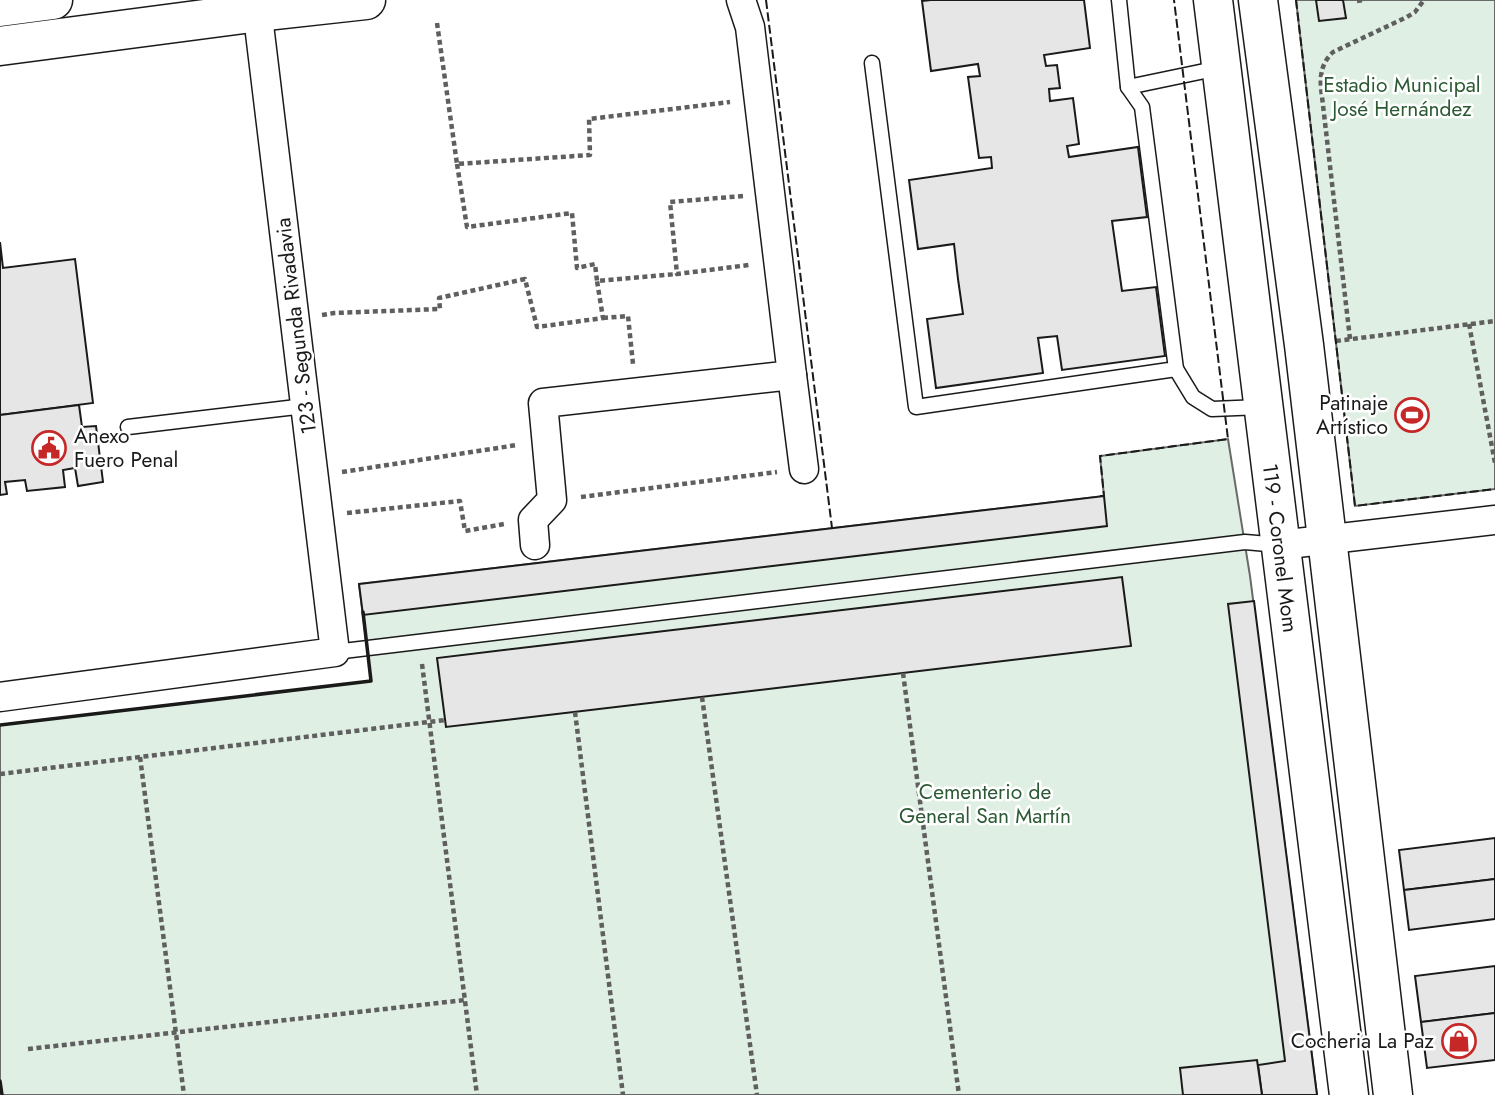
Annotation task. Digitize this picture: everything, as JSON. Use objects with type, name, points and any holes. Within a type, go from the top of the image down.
[{"type":"main road","points":[[0,7],[53,0]]},
{"type":"main road","points":[[0,46],[257,6],[366,0]]},
{"type":"main road","name":"119 - Coronel Mom","points":[[1213,0],[1349,1095]]},
{"type":"main road","points":[[1258,0],[1304,345],[1393,1095]]},
{"type":"street","points":[[741,0],[750,27],[804,469]]},
{"type":"street","name":"123 - Segunda Rivadavia","points":[[257,6],[335,652]]},
{"type":"street","points":[[540,522],[546,440],[543,403],[792,375]]},
{"type":"street","points":[[1280,545],[1495,520]]},
{"type":"street","points":[[0,696],[335,652]]},
{"type":"lane","points":[[1119,0],[1128,88],[1142,107],[1177,369],[1193,397],[1212,409],[1263,407]]},
{"type":"lane","points":[[872,63],[916,407],[1177,369]]},
{"type":"lane","points":[[1128,88],[1222,68]]},
{"type":"lane","points":[[128,426],[305,406]]},
{"type":"lane","points":[[335,652],[1245,542],[1280,545]]},
{"type":"path","points":[[1357,1],[1365,0]]},
{"type":"path","points":[[1350,339],[1321,88],[1322,67],[1333,52],[1415,12],[1423,0]]},
{"type":"path","points":[[437,23],[467,227],[572,213],[577,268],[595,264],[603,318]]},
{"type":"path","points":[[457,164],[590,155],[589,119],[759,99]]},
{"type":"path","points":[[677,274],[670,202],[770,193]]},
{"type":"path","points":[[597,281],[778,262]]},
{"type":"path","points":[[295,320],[334,313],[440,309],[439,298],[525,279],[537,327],[628,316],[637,393]]},
{"type":"path","points":[[1304,345],[1495,321]]},
{"type":"path","points":[[1469,324],[1495,463]]},
{"type":"path","points":[[314,478],[546,440]]},
{"type":"path","points":[[319,517],[460,501],[465,531],[540,522],[804,469]]},
{"type":"path","points":[[419,642],[477,1095]]},
{"type":"path","points":[[903,673],[959,1095]]},
{"type":"path","points":[[702,697],[757,1095]]},
{"type":"path","points":[[575,712],[624,1095]]},
{"type":"path","points":[[0,774],[445,720]]},
{"type":"path","points":[[140,757],[184,1095]]},
{"type":"path","points":[[28,1049],[465,1000]]},
{"type":"green space","name":"Estadio Municipal José Hernández","points":[[1296,0],[1495,0],[1495,489],[1355,506]]},
{"type":"green space","name":"Cementerio de General San Martín","points":[[1228,439],[1250,576],[1317,1095],[2,1095],[0,725],[371,681],[359,584],[1104,496],[1100,456]]},
{"type":"building","points":[[1084,0],[1090,48],[1044,55],[1046,66],[1057,65],[1060,88],[1049,89],[1050,101],[1073,98],[1079,144],[1067,146],[1069,157],[1138,147],[1147,217],[1112,221],[1122,291],[1156,287],[1165,356],[1062,370],[1057,336],[1038,338],[1043,373],[936,388],[927,319],[963,314],[954,244],[918,249],[909,180],[992,168],[991,157],[979,158],[968,77],[980,76],[978,64],[931,71],[922,1]]},
{"type":"building","points":[[1316,0],[1343,0],[1346,18],[1319,21]]},
{"type":"building","points":[[0,242],[3,268],[75,259],[93,403],[0,415]]},
{"type":"building","name":"Anexo Fuero Penal","points":[[79,405],[82,427],[96,426],[103,482],[78,486],[75,468],[63,470],[65,487],[27,491],[25,480],[5,482],[7,494],[0,495],[0,415]]},
{"type":"building","points":[[1104,496],[1107,526],[363,615],[359,584]]},
{"type":"building","points":[[1122,577],[1131,646],[446,727],[437,658]]},
{"type":"building","points":[[1254,601],[1317,1095],[1262,1095],[1258,1065],[1285,1061],[1228,604]]},
{"type":"building","points":[[1495,838],[1495,879],[1404,890],[1399,850]]},
{"type":"building","points":[[1495,879],[1495,919],[1409,930],[1404,890]]},
{"type":"building","points":[[1495,966],[1495,1013],[1421,1022],[1415,976]]},
{"type":"building","name":"Cocheria La Paz","points":[[1495,1013],[1495,1060],[1427,1068],[1421,1022]]},
{"type":"building","points":[[1257,1060],[1262,1095],[1183,1095],[1180,1068]]},
{"type":"fence","points":[[766,0],[832,528],[836,528]]},
{"type":"fence","points":[[1100,496],[1104,496],[1100,456],[1228,439],[1174,0]]},
{"type":"fence","points":[[1296,0],[1355,506],[1495,489]]},
{"type":"wall","points":[[0,725],[371,681],[363,612]]},
{"type":"wall","points":[[0,1081],[2,1095]]},
{"type":"place","name":"Patinaje Artístico","points":[[1412,415]]},
{"type":"place","name":"Anexo Fuero Penal","points":[[49,448]]},
{"type":"place","name":"Cocheria La Paz","points":[[1459,1041]]}]
